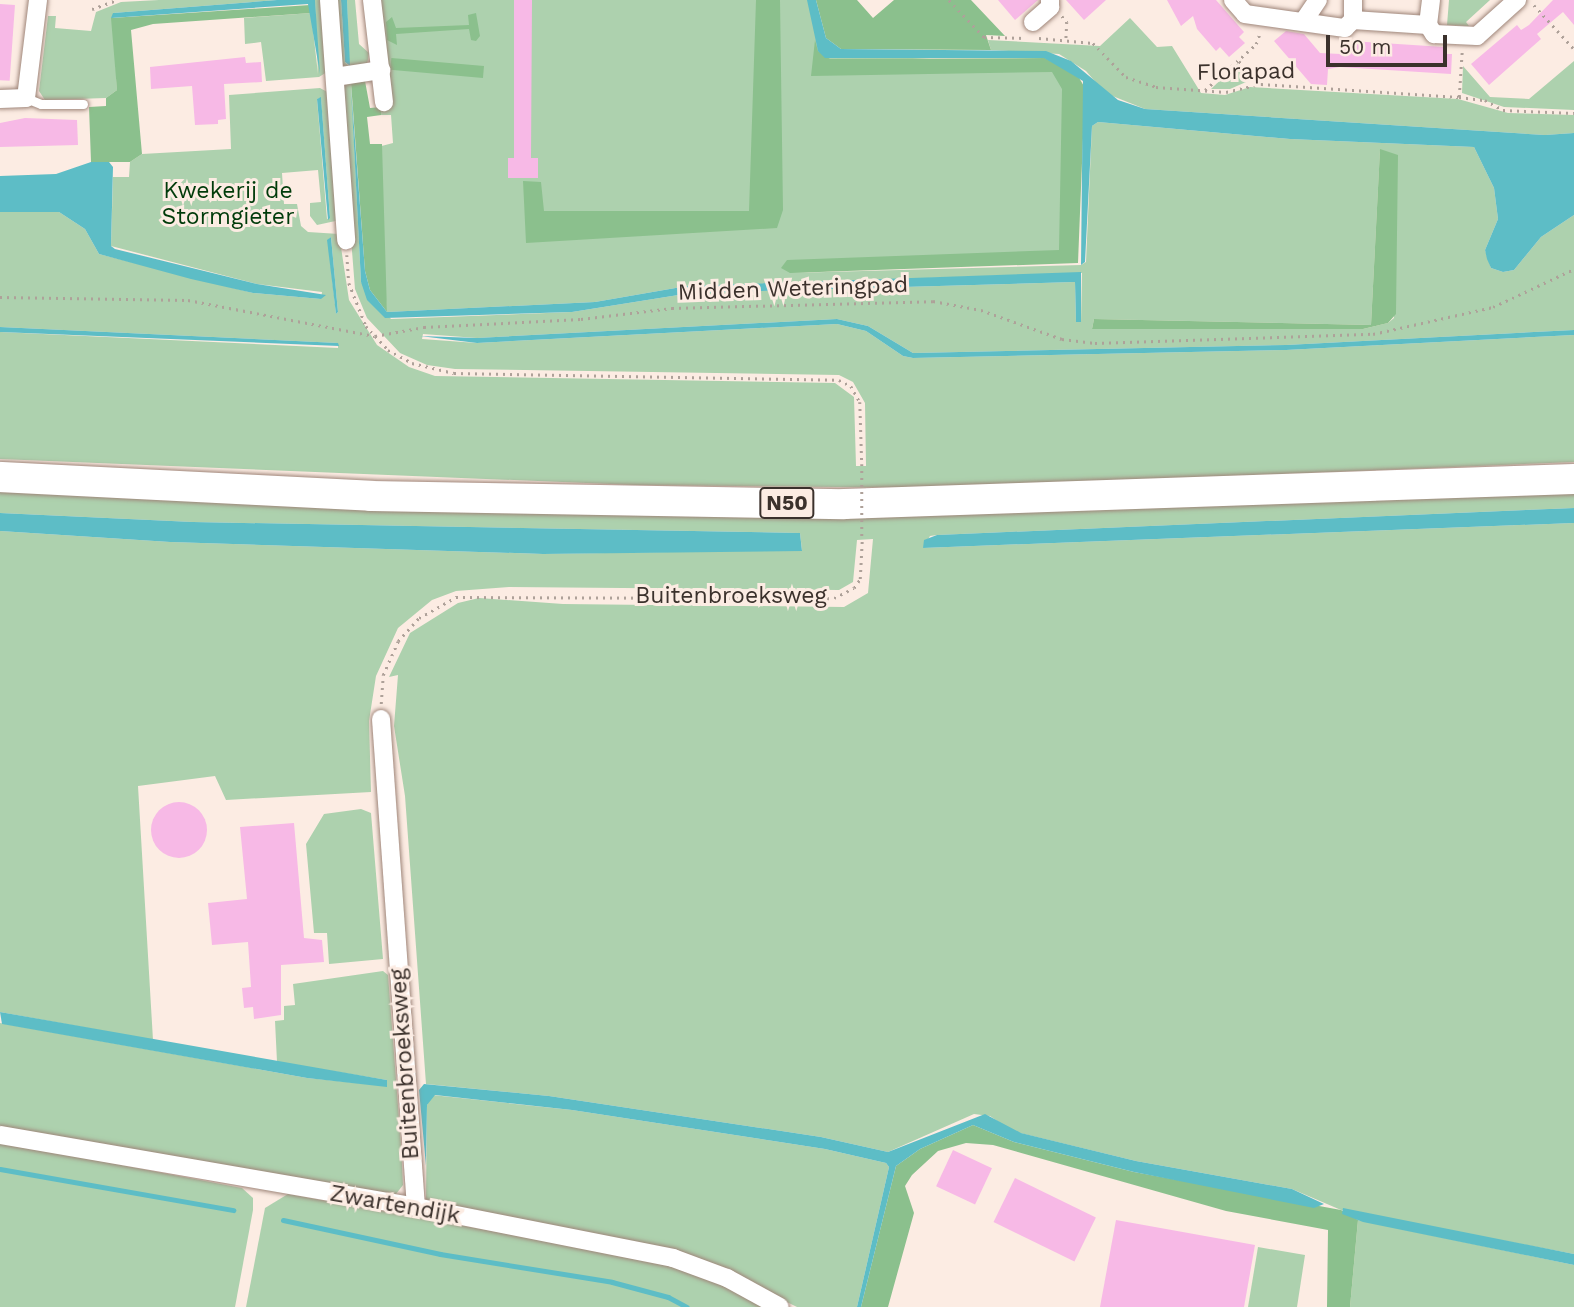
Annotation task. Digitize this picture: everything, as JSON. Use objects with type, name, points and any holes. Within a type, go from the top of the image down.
[{"type":"highway","name":"N50","points":[[0,467],[369,486],[829,493],[1065,490],[1574,469]]},
{"type":"highway","name":"N50","points":[[0,477],[371,496],[830,504],[1065,500],[1574,479]]},
{"type":"street","points":[[0,99],[26,98],[38,0]]},
{"type":"street","points":[[329,0],[346,240]]},
{"type":"street","points":[[1233,0],[1245,14],[1305,19],[1312,26],[1345,28],[1353,20],[1353,0]]},
{"type":"street","points":[[1305,19],[1318,0]]},
{"type":"street","points":[[1431,0],[1429,25],[1434,34],[1462,36],[1477,36],[1517,0]]},
{"type":"street","points":[[1032,22],[1050,3]]},
{"type":"street","points":[[373,6],[384,103]]},
{"type":"street","points":[[1353,20],[1429,25]]},
{"type":"street","points":[[335,77],[381,70]]},
{"type":"street","name":"Buitenbroeksweg","points":[[381,719],[416,1207]]},
{"type":"street","name":"Zwartendijk","points":[[0,1135],[416,1207],[673,1258],[727,1278],[780,1307]]},
{"type":"lane","points":[[26,98],[41,104],[83,104]]},
{"type":"path","points":[[92,9],[117,0]]},
{"type":"path","name":"Florapad","points":[[949,0],[984,37],[1066,39],[1093,43],[1117,70],[1139,83],[1226,92],[1261,84],[1459,97],[1485,100],[1503,110],[1574,113]]},
{"type":"path","points":[[1530,0],[1574,50]]},
{"type":"path","points":[[1050,3],[1068,22],[1066,39]]},
{"type":"path","points":[[1205,90],[1256,44],[1265,16]]},
{"type":"path","points":[[1459,97],[1462,36]]},
{"type":"path","points":[[1239,60],[1261,84]]},
{"type":"path","name":"Buitenbroeksweg","points":[[346,240],[354,301],[375,336],[401,358],[454,373],[839,380],[851,386],[860,402],[862,540],[860,579],[854,588],[834,598],[475,593],[456,597],[419,618],[392,650],[383,675],[381,719]]},
{"type":"path","name":"Midden Weteringpad","points":[[0,297],[188,300],[375,336],[435,326],[581,319],[672,308],[919,300],[965,305],[1062,339],[1096,343],[1373,334],[1501,304],[1574,269]]},
{"type":"green space","points":[[277,0],[113,13],[117,90],[106,98],[45,100],[39,91],[48,16],[56,16],[55,28],[91,31],[96,12],[121,2]]},
{"type":"green space","points":[[315,0],[325,0],[327,72],[319,77],[266,81],[261,42],[245,44],[244,18],[311,13],[318,74]]},
{"type":"green space","points":[[333,0],[341,0],[345,62],[349,66],[347,0],[355,0],[359,44],[369,53],[367,65],[342,69]]},
{"type":"green space","name":"Kwekerij de Stormgieter","points":[[379,0],[813,0],[825,53],[1054,66],[1075,98],[1068,258],[790,273],[1081,265],[1086,262],[1092,126],[1098,122],[1290,139],[1474,147],[1494,188],[1498,219],[1485,250],[1491,268],[1503,272],[1514,270],[1541,237],[1574,215],[1574,330],[1286,345],[913,353],[868,326],[837,319],[477,338],[423,334],[422,339],[477,343],[837,324],[866,331],[903,356],[913,358],[1286,350],[1574,335],[1574,462],[939,488],[635,485],[0,459],[0,332],[338,348],[338,343],[0,327],[0,212],[59,212],[85,229],[99,254],[253,293],[321,299],[322,292],[257,284],[111,246],[113,177],[129,177],[130,162],[142,154],[231,149],[229,95],[320,88],[331,94],[340,220],[317,225],[310,216],[310,203],[321,202],[318,170],[282,173],[284,204],[297,204],[301,226],[308,232],[339,234],[349,300],[377,345],[409,367],[435,376],[835,383],[854,397],[856,466],[866,466],[865,403],[853,382],[839,375],[455,369],[427,365],[400,353],[367,318],[355,289],[339,86],[351,83],[361,282],[391,319],[572,312],[691,293],[1075,282],[1076,322],[1081,322],[1082,273],[687,286],[595,302],[387,312],[374,148],[393,143],[391,115],[381,115],[381,107],[392,106]],"holes":[[[321,98],[330,218],[327,219],[317,99]],[[1380,150],[1394,318],[1388,323],[1363,329],[1092,329],[1094,319],[1371,325]],[[331,237],[338,312],[336,314],[328,240]]]},
{"type":"green space","points":[[756,0],[780,0],[783,210],[777,228],[526,243],[523,181],[541,182],[544,211],[749,211]]},
{"type":"green space","points":[[816,0],[857,0],[873,18],[894,0],[971,0],[1005,36],[986,35],[991,50],[841,49],[826,38]]},
{"type":"green space","points":[[1449,0],[1490,0],[1466,22],[1469,26],[1447,25]]},
{"type":"green space","points":[[310,5],[311,13],[153,24],[131,30],[142,154],[130,162],[91,162],[89,107],[106,106],[106,98],[117,90],[111,18]]},
{"type":"green space","points":[[476,13],[480,36],[476,41],[471,40],[469,29],[396,34],[397,45],[387,40],[386,22],[392,17],[396,28],[469,25],[468,15]]},
{"type":"green space","points":[[1130,18],[1157,47],[1172,46],[1201,93],[1225,95],[1250,87],[1458,99],[1508,113],[1574,115],[1574,133],[1545,135],[1145,109],[1105,93],[1086,71],[1059,54],[991,50],[988,40],[1100,46]]},
{"type":"green space","points":[[815,40],[818,51],[830,59],[1045,58],[1078,76],[1085,88],[1078,263],[790,273],[781,268],[787,260],[1059,250],[1062,89],[1052,72],[811,76]]},
{"type":"green space","points":[[391,58],[484,66],[483,78],[390,70]]},
{"type":"green space","points":[[1574,61],[1574,110],[1504,107],[1462,93],[1463,66],[1490,97],[1529,99]]},
{"type":"green space","points":[[1237,64],[1253,79],[1230,89],[1211,89]]},
{"type":"green space","points":[[365,81],[370,108],[381,107],[381,115],[367,117],[370,144],[382,144],[387,312],[370,290],[365,271],[351,83]]},
{"type":"green space","points":[[1380,149],[1398,155],[1396,314],[1388,323],[1363,329],[1092,329],[1094,319],[1371,325]]},
{"type":"green space","points":[[0,485],[173,491],[1574,488],[1574,508],[937,535],[930,536],[923,548],[1574,523],[1574,1254],[1341,1210],[1292,1189],[1136,1161],[1012,1131],[990,1116],[974,1114],[888,1152],[821,1137],[549,1096],[426,1084],[405,796],[394,726],[398,675],[389,677],[410,633],[458,603],[479,598],[563,604],[844,607],[868,593],[873,539],[857,540],[853,582],[839,590],[509,587],[456,591],[432,600],[398,628],[376,676],[369,721],[371,792],[226,800],[215,776],[138,786],[153,1040],[0,1012],[0,531],[170,542],[543,554],[802,550],[800,533],[193,522],[0,513]]},
{"type":"green space","points":[[361,809],[371,813],[383,959],[329,964],[327,933],[314,933],[306,844],[324,814]]},
{"type":"green space","points":[[383,971],[388,975],[401,1145],[403,1185],[396,1194],[381,1196],[0,1126],[0,1023],[307,1078],[387,1086],[387,1080],[277,1062],[275,1021],[284,1020],[284,1006],[295,1005],[293,984]]},
{"type":"green space","points":[[432,1095],[572,1110],[825,1149],[886,1163],[889,1167],[857,1307],[797,1307],[718,1268],[447,1210],[426,1199],[427,1105]]},
{"type":"green space","points":[[973,1125],[1014,1142],[1134,1172],[1341,1210],[1358,1220],[1350,1307],[1327,1307],[1328,1230],[1226,1211],[993,1145],[966,1143],[938,1151],[912,1175],[905,1186],[914,1213],[888,1307],[861,1307],[896,1166],[920,1149]]},
{"type":"green space","points":[[0,1142],[242,1188],[253,1198],[253,1210],[235,1307],[0,1307]]},
{"type":"green space","points":[[288,1194],[680,1265],[767,1307],[246,1307],[265,1208]]},
{"type":"green space","points":[[1358,1220],[1574,1265],[1574,1307],[1350,1307]]},
{"type":"green space","points":[[1258,1247],[1305,1255],[1297,1307],[1248,1307]]},
{"type":"water","points":[[277,0],[315,0],[320,74],[308,4],[111,18],[113,13]]},
{"type":"water","points":[[341,0],[347,0],[350,66],[345,62]]},
{"type":"water","points":[[807,0],[816,0],[826,38],[841,49],[1046,51],[1071,61],[1118,100],[1145,109],[1545,135],[1574,133],[1574,215],[1541,237],[1514,270],[1503,272],[1491,268],[1487,259],[1485,250],[1498,219],[1494,188],[1474,147],[1290,139],[1098,122],[1092,126],[1085,262],[1081,265],[1083,81],[1044,58],[825,58],[818,51]]},
{"type":"water","points":[[351,88],[365,271],[370,290],[387,312],[595,302],[687,286],[1081,272],[1081,322],[1076,322],[1075,282],[691,293],[572,312],[385,318],[367,300],[361,282]]},
{"type":"water","points":[[321,97],[330,218],[328,220],[317,99]]},
{"type":"water","points":[[91,162],[109,162],[113,167],[111,246],[115,249],[257,284],[326,295],[321,299],[253,293],[191,279],[99,254],[85,229],[59,212],[0,212],[0,176],[56,174]]},
{"type":"water","points":[[331,237],[338,312],[336,314],[327,240]]},
{"type":"water","points":[[837,319],[868,326],[913,353],[1286,345],[1574,330],[1574,335],[1286,350],[913,358],[903,356],[866,331],[837,324],[477,343],[420,336],[477,338]]},
{"type":"water","points":[[0,327],[338,343],[339,346],[0,332]]},
{"type":"water","points":[[1574,508],[1574,523],[923,548],[924,540],[937,535]]},
{"type":"water","points":[[0,513],[193,522],[800,533],[802,551],[543,554],[170,542],[0,531]]},
{"type":"water","points":[[0,1012],[387,1080],[387,1087],[307,1078],[2,1024]]},
{"type":"water","points":[[424,1084],[549,1096],[821,1137],[888,1152],[985,1114],[1021,1133],[1136,1161],[1292,1189],[1324,1204],[1314,1208],[1134,1172],[1014,1142],[973,1125],[920,1149],[896,1166],[861,1307],[857,1307],[889,1167],[886,1163],[825,1149],[572,1110],[435,1095],[427,1105],[426,1166],[419,1090]]},
{"type":"water","points":[[1343,1208],[1574,1254],[1574,1265],[1363,1222],[1342,1214]]},
{"type":"building","points":[[514,0],[532,0],[531,158],[538,158],[538,178],[508,178],[508,158],[514,158]]},
{"type":"building","points":[[998,0],[1038,0],[1015,20]]},
{"type":"building","points":[[1066,0],[1106,0],[1084,20]]},
{"type":"building","points":[[1167,0],[1216,0],[1244,32],[1239,37],[1245,43],[1229,57],[1220,47],[1216,51],[1197,29],[1193,16],[1181,26]]},
{"type":"building","points":[[1553,0],[1574,0],[1574,25],[1563,12],[1537,34],[1541,39],[1489,85],[1471,64],[1517,25],[1521,30],[1529,25]]},
{"type":"building","points":[[0,4],[15,5],[10,81],[0,80]]},
{"type":"building","points":[[1286,31],[1304,34],[1320,53],[1341,54],[1341,47],[1350,48],[1351,41],[1444,47],[1443,54],[1452,54],[1451,74],[1340,67],[1328,69],[1327,85],[1311,84],[1274,41]]},
{"type":"building","points":[[245,57],[246,63],[261,62],[262,82],[224,84],[226,119],[218,120],[218,124],[195,125],[192,86],[151,89],[150,67]]},
{"type":"building","points":[[25,118],[77,120],[78,145],[0,147],[0,123]]},
{"type":"building","points":[[179,802],[190,804],[199,810],[205,819],[205,841],[199,850],[190,856],[179,858],[168,856],[159,850],[153,841],[151,830],[153,819],[159,810],[168,804]]},
{"type":"building","points":[[294,823],[304,938],[322,940],[324,962],[281,965],[281,1015],[254,1019],[253,1007],[244,1008],[242,988],[251,987],[248,942],[212,945],[208,903],[247,899],[240,827]]},
{"type":"building","points":[[953,1150],[992,1168],[975,1204],[936,1186]]},
{"type":"building","points":[[1015,1178],[1096,1217],[1074,1261],[994,1222]]},
{"type":"building","points":[[1116,1220],[1255,1245],[1244,1307],[1100,1307]]},
{"type":"waterway","points":[[0,1169],[233,1210]]},
{"type":"waterway","points":[[283,1220],[440,1254],[612,1282],[668,1297],[687,1307]]}]
